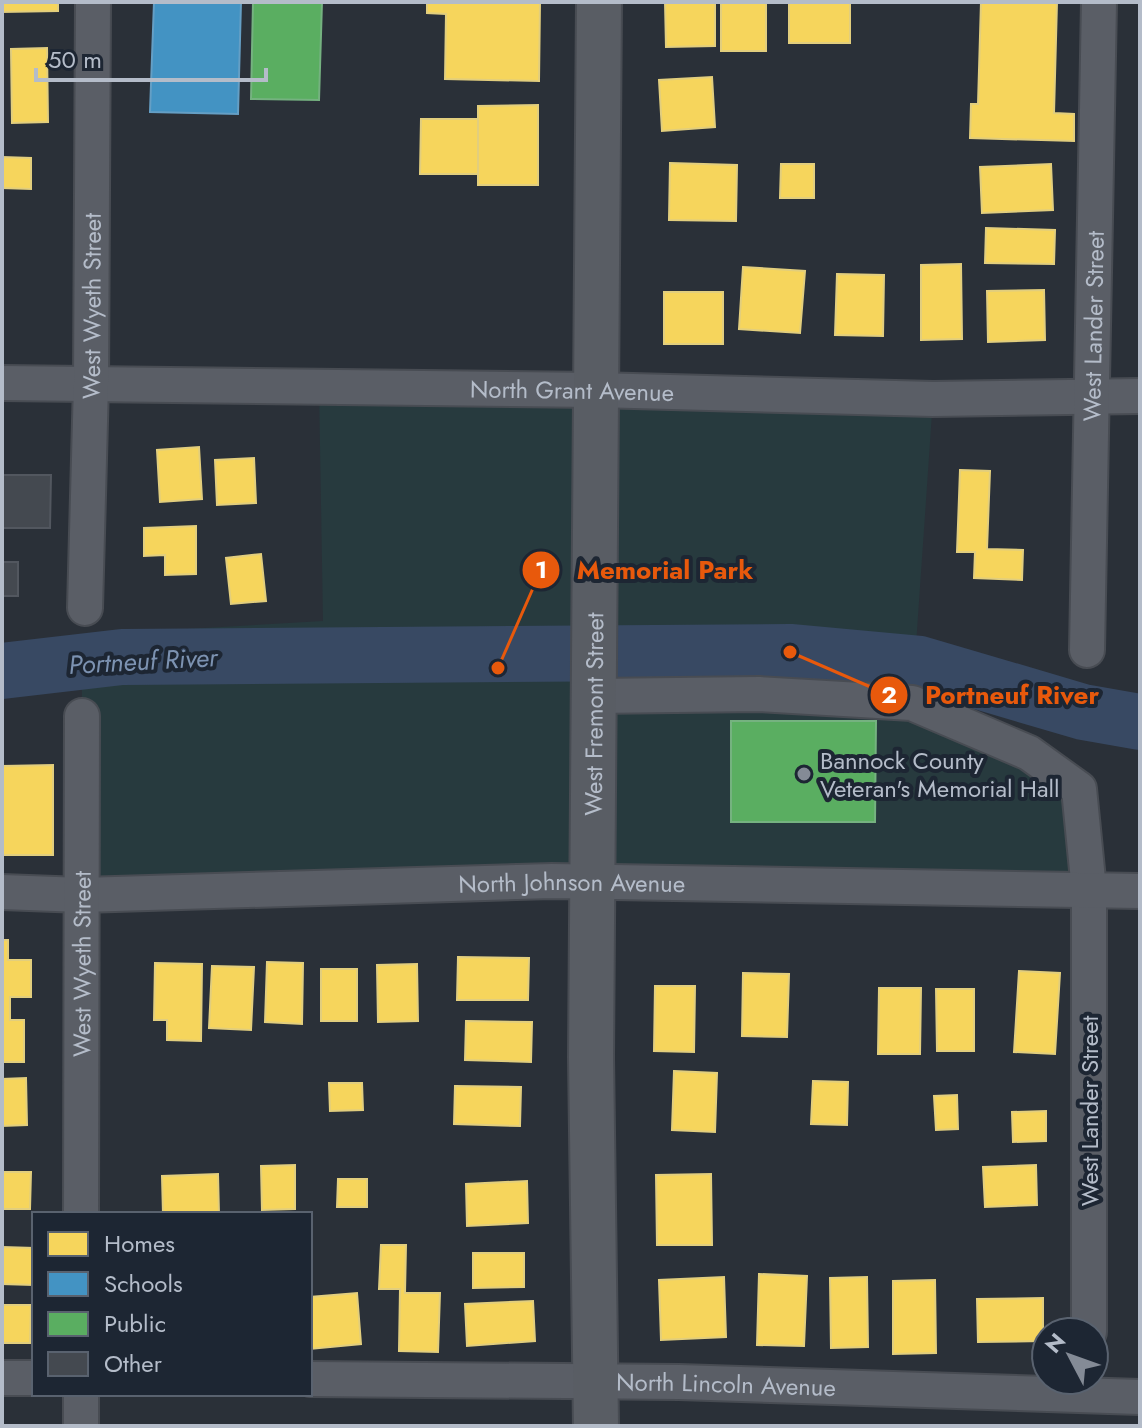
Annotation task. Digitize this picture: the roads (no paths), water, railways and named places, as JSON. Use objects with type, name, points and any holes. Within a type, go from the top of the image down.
[{"type":"street","name":"West Wyeth Street","points":[[85,608],[91,384],[93,2]]},
{"type":"street","name":"West Fremont Street","points":[[596,1426],[591,1057],[599,2]]},
{"type":"street","name":"West Lander Street","points":[[1087,650],[1099,2]]},
{"type":"street","name":"North Grant Avenue","points":[[2,383],[596,390],[933,399],[1140,396]]},
{"type":"street","name":"West Lander Street","points":[[593,696],[759,694],[912,703],[1029,753],[1079,789],[1089,890],[1089,1316]]},
{"type":"street","name":"West Wyeth Street","points":[[81,1212],[82,716]]},
{"type":"street","name":"North Johnson Avenue","points":[[2,892],[82,895],[593,882],[1140,891]]},
{"type":"street","points":[[2,1378],[32,1378]]},
{"type":"street","name":"North Lincoln Avenue","points":[[312,1379],[596,1381],[1089,1401],[1140,1397]]},
{"type":"street","points":[[81,1396],[81,1426]]},
{"type":"waterway","name":"Portneuf River","points":[[2,671],[122,657],[790,652],[920,664],[1083,712],[1140,722]]},
{"type":"place","name":"Portneuf River","points":[[790,652]]},
{"type":"place","name":"Memorial Park","points":[[498,668]]},
{"type":"place","name":"Bannock County Veteran's Memorial Hall","points":[[804,774]]}]
